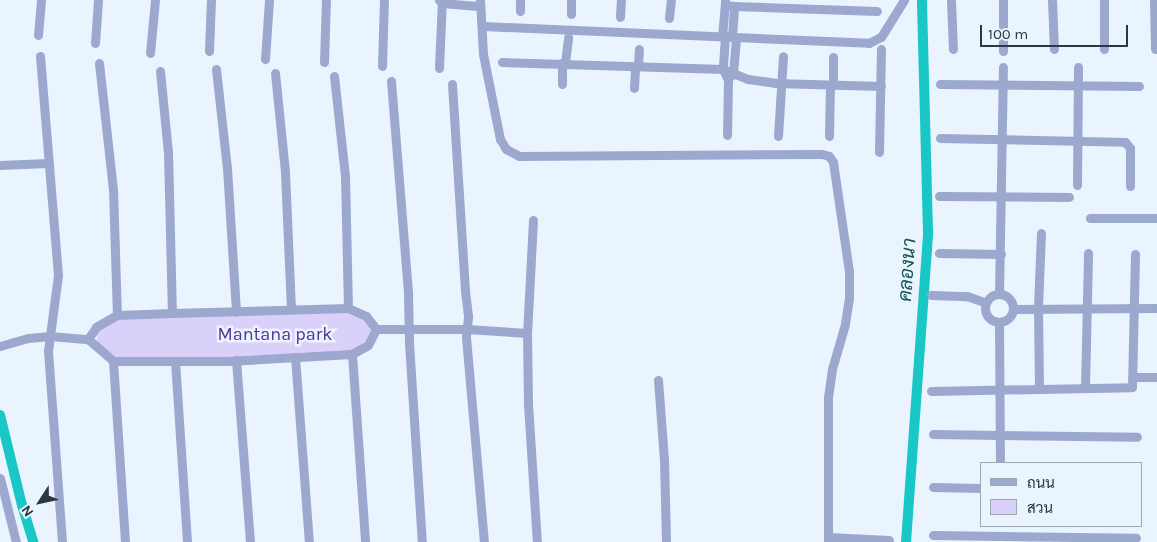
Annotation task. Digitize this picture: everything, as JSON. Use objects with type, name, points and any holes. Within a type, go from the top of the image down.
[{"type":"street","points":[[38,35],[41,0]]},
{"type":"street","points":[[95,43],[98,0]]},
{"type":"street","points":[[150,53],[155,0]]},
{"type":"street","points":[[209,51],[211,0]]},
{"type":"street","points":[[265,59],[269,0]]},
{"type":"street","points":[[324,62],[326,0]]},
{"type":"street","points":[[382,66],[384,0]]},
{"type":"street","points":[[520,0],[520,11]]},
{"type":"street","points":[[571,0],[571,14]]},
{"type":"street","points":[[620,17],[621,0]]},
{"type":"street","points":[[670,18],[671,0]]},
{"type":"street","points":[[483,26],[729,37],[875,41],[881,37],[904,0]]},
{"type":"street","points":[[951,0],[953,49]]},
{"type":"street","points":[[1002,0],[1003,51]]},
{"type":"street","points":[[1052,0],[1054,49]]},
{"type":"street","points":[[1104,0],[1104,49]]},
{"type":"street","points":[[1154,0],[1155,49]]},
{"type":"street","points":[[439,68],[441,1],[480,3],[486,70],[500,139],[506,150],[519,156],[822,154],[829,156],[833,162],[849,272],[849,298],[845,324],[832,369],[828,398],[828,540],[889,540]]},
{"type":"street","points":[[727,135],[730,76],[728,3],[820,5],[877,11]]},
{"type":"street","points":[[723,69],[729,37]]},
{"type":"street","points":[[562,84],[568,38]]},
{"type":"street","points":[[634,88],[639,49]]},
{"type":"street","points":[[879,152],[881,49]]},
{"type":"street","points":[[40,56],[58,275],[48,351],[62,542]]},
{"type":"street","points":[[778,136],[783,56]]},
{"type":"street","points":[[829,136],[833,58]]},
{"type":"street","points":[[502,62],[723,69],[730,76],[781,83],[881,86]]},
{"type":"street","points":[[99,63],[113,189],[117,315]]},
{"type":"street","points":[[999,294],[1003,67]]},
{"type":"street","points":[[1077,185],[1078,67]]},
{"type":"street","points":[[216,69],[227,168],[236,312]]},
{"type":"street","points":[[160,71],[168,152],[172,313]]},
{"type":"street","points":[[275,73],[285,172],[291,309]]},
{"type":"street","points":[[334,76],[345,176],[348,308]]},
{"type":"street","points":[[391,81],[410,330],[409,343],[422,542]]},
{"type":"street","points":[[452,84],[468,317],[467,329],[484,542]]},
{"type":"street","points":[[940,84],[1139,86]]},
{"type":"street","points":[[940,138],[1078,140],[1128,144],[1130,186]]},
{"type":"street","points":[[0,165],[48,163]]},
{"type":"street","points":[[939,196],[1069,197]]},
{"type":"street","points":[[1090,218],[1157,218]]},
{"type":"street","points":[[533,220],[527,333],[528,404],[537,542]]},
{"type":"street","points":[[1039,388],[1038,307],[1041,233]]},
{"type":"street","points":[[1085,388],[1085,308],[1088,252]]},
{"type":"street","points":[[939,253],[1001,254]]},
{"type":"street","points":[[931,391],[1130,388],[1133,385],[1134,377],[1135,254]]},
{"type":"street","points":[[999,294],[1009,298],[1013,308],[1009,318],[999,323],[994,322],[986,314],[986,303],[989,298],[999,294]]},
{"type":"street","points":[[931,295],[967,296],[986,303]]},
{"type":"street","points":[[88,339],[96,327],[117,315],[291,309],[348,308],[366,316],[376,330]]},
{"type":"street","points":[[1013,308],[1157,308]]},
{"type":"street","points":[[999,323],[1000,462]]},
{"type":"street","points":[[376,330],[467,329],[527,333]]},
{"type":"street","points":[[0,346],[28,338],[50,336],[88,339],[113,361],[175,362],[236,360],[352,354],[368,345],[376,330]]},
{"type":"street","points":[[352,354],[365,542]]},
{"type":"street","points":[[295,357],[309,542]]},
{"type":"street","points":[[236,360],[250,542]]},
{"type":"street","points":[[113,361],[125,542]]},
{"type":"street","points":[[175,362],[187,542]]},
{"type":"street","points":[[1134,377],[1157,377]]},
{"type":"street","points":[[658,380],[664,459],[666,542]]},
{"type":"street","points":[[933,434],[1137,437]]},
{"type":"street","points":[[0,478],[16,542]]},
{"type":"street","points":[[933,487],[980,488]]},
{"type":"street","points":[[932,535],[999,539],[1136,538]]},
{"type":"green space","name":"Mantana park","points":[[349,311],[366,316],[374,333],[352,354],[113,361],[98,348],[96,327],[117,315]]},
{"type":"waterway","name":"คลองนา","points":[[906,542],[928,232],[922,0]]},
{"type":"waterway","points":[[0,415],[33,542]]}]
